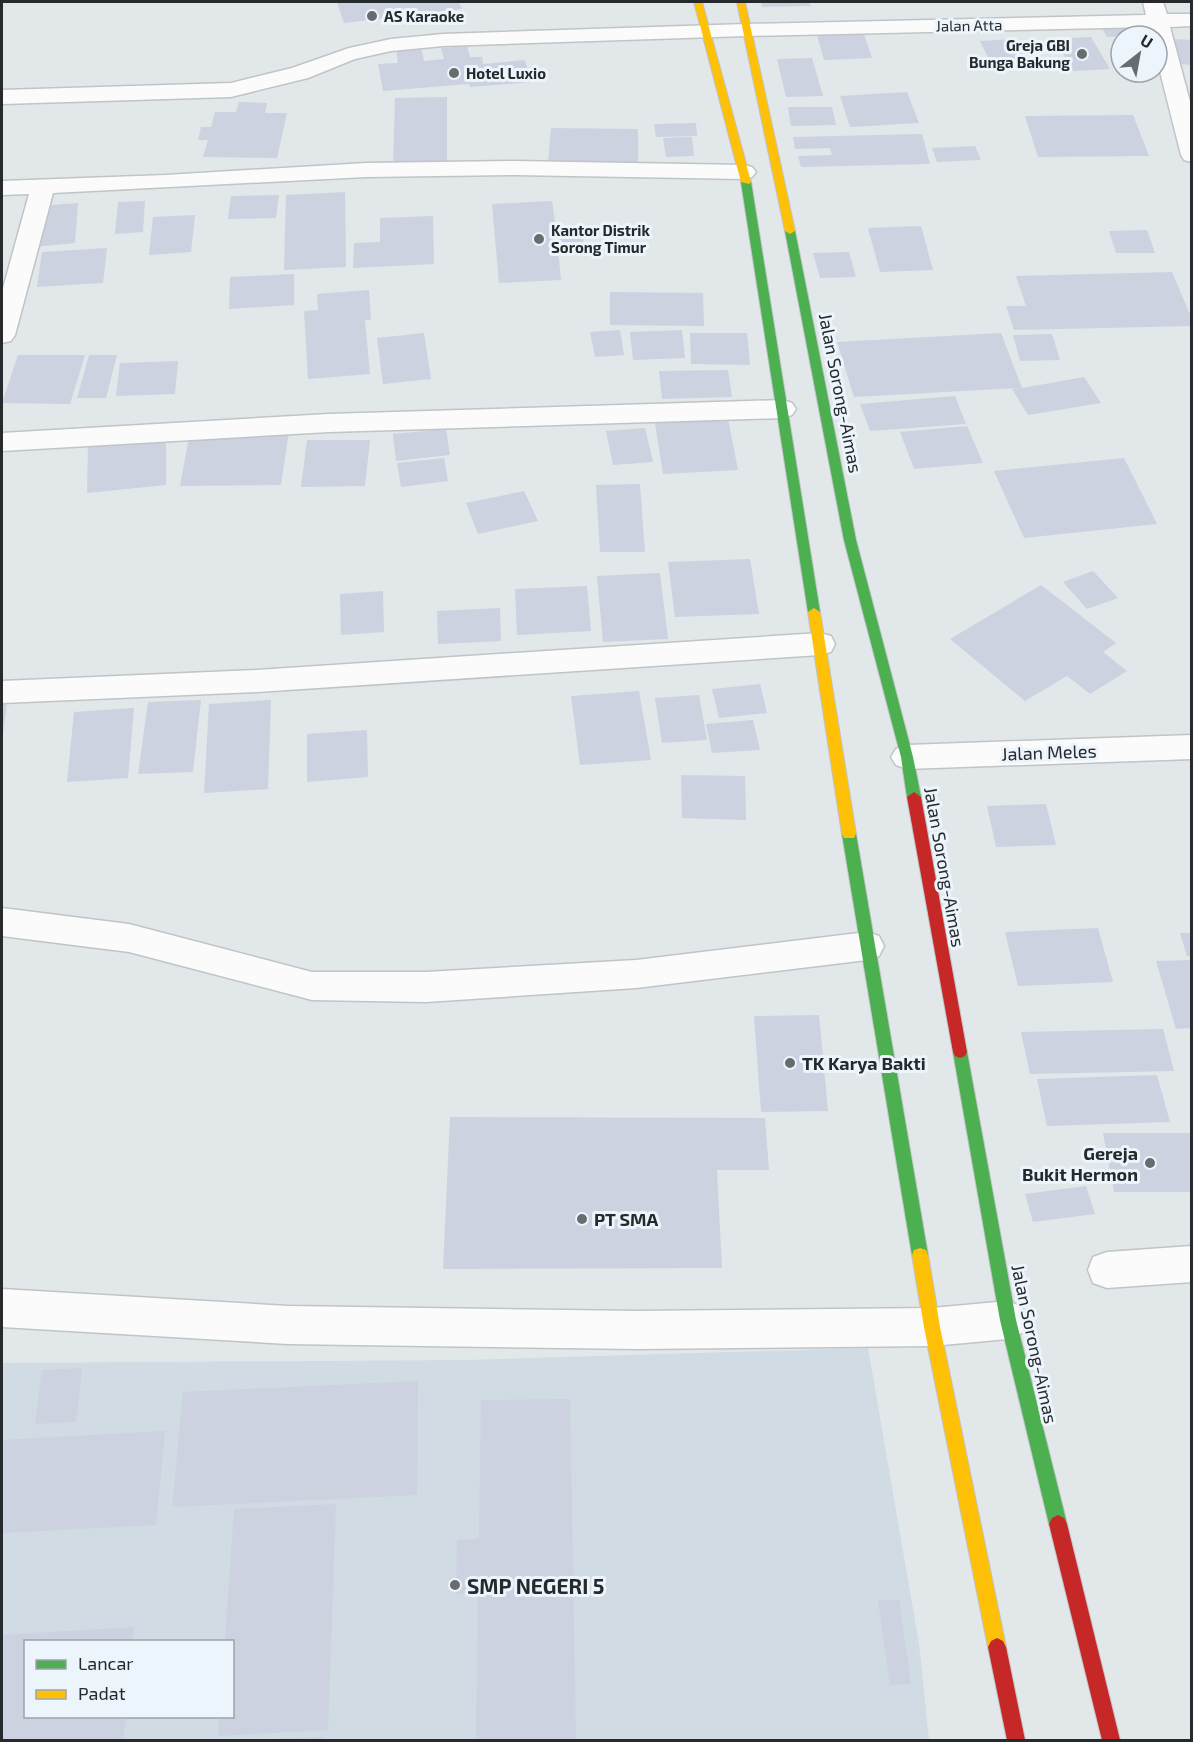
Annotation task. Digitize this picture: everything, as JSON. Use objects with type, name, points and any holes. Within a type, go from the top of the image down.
[{"type":"highway","points":[[698,2],[744,172],[867,946],[932,1327],[1016,1740]]},
{"type":"highway","name":"Jalan Sorong-Aimas","points":[[741,2],[804,298],[850,540],[907,757],[1008,1320],[1111,1740]]},
{"type":"street","name":"Jalan Atta","points":[[2,97],[231,90],[300,74],[349,54],[391,45],[443,40],[746,30],[1155,11],[1191,20]]},
{"type":"street","points":[[1155,11],[1191,155]]},
{"type":"street","points":[[2,188],[366,170],[515,168],[744,172]]},
{"type":"street","points":[[2,335],[43,186]]},
{"type":"street","points":[[2,442],[329,423],[783,409]]},
{"type":"street","points":[[2,692],[256,681],[400,669],[820,644]]},
{"type":"street","name":"Jalan Meles","points":[[907,757],[1191,747]]},
{"type":"street","points":[[2,922],[129,938],[312,986],[426,987],[636,975],[867,946]]},
{"type":"street","points":[[1107,1270],[1191,1264]]},
{"type":"street","points":[[2,1308],[288,1325],[638,1330],[932,1327],[1008,1320]]},
{"type":"shaded area","name":"SMP NEGERI 5","points":[[868,1348],[919,1644],[929,1740],[2,1740],[2,1363],[468,1360]]},
{"type":"building","name":"AS Karaoke","points":[[337,2],[459,2],[462,9],[344,23]]},
{"type":"building","points":[[761,2],[809,2],[811,6],[762,7]]},
{"type":"building","points":[[1118,18],[1121,24],[1109,24],[1109,37],[1107,37],[1097,19]]},
{"type":"building","points":[[864,34],[872,58],[824,60],[817,35]]},
{"type":"building","name":"Greja GBI Bunga Bakung","points":[[1091,37],[1109,69],[1073,71],[1055,39]]},
{"type":"building","points":[[1015,39],[1027,63],[992,65],[980,41]]},
{"type":"building","points":[[1174,39],[1192,40],[1192,65],[1178,64]]},
{"type":"building","name":"Hotel Luxio","points":[[421,46],[424,61],[444,59],[441,48],[467,46],[470,57],[482,57],[483,64],[525,60],[531,82],[383,91],[378,64],[398,63],[396,48]]},
{"type":"building","points":[[812,58],[823,96],[786,97],[777,59]]},
{"type":"building","points":[[907,92],[919,123],[850,127],[840,96]]},
{"type":"building","points":[[447,97],[447,167],[393,168],[395,98]]},
{"type":"building","points":[[239,102],[267,103],[265,113],[287,113],[277,158],[203,157],[208,140],[198,140],[201,127],[211,127],[215,112],[236,112]]},
{"type":"building","points":[[788,107],[832,107],[836,125],[791,126]]},
{"type":"building","points":[[1133,115],[1149,156],[1038,157],[1025,116]]},
{"type":"building","points":[[696,123],[697,136],[656,137],[654,124]]},
{"type":"building","points":[[551,128],[638,129],[638,164],[548,163]]},
{"type":"building","points":[[922,134],[930,164],[801,167],[798,156],[832,155],[830,148],[795,149],[793,137]]},
{"type":"building","points":[[692,137],[694,156],[666,157],[663,138]]},
{"type":"building","points":[[975,146],[981,160],[937,162],[932,148]]},
{"type":"building","points":[[345,192],[346,267],[284,270],[286,195]]},
{"type":"building","points":[[279,195],[276,218],[228,219],[231,196]]},
{"type":"building","points":[[145,201],[143,232],[115,234],[118,202]]},
{"type":"building","name":"Kantor Distrik Sorong Timur","points":[[552,201],[556,231],[582,230],[584,247],[558,249],[561,280],[499,283],[492,204]]},
{"type":"building","points":[[78,203],[75,243],[34,247],[38,206]]},
{"type":"building","points":[[195,215],[191,252],[149,255],[153,217]]},
{"type":"building","points":[[433,216],[434,264],[353,268],[354,243],[380,242],[380,218]]},
{"type":"building","points":[[921,226],[933,270],[880,272],[868,228]]},
{"type":"building","points":[[1147,230],[1155,253],[1116,253],[1109,231]]},
{"type":"building","points":[[107,248],[103,283],[37,287],[42,252]]},
{"type":"building","points":[[849,252],[856,277],[820,278],[813,253]]},
{"type":"building","points":[[1172,272],[1192,319],[1192,326],[1014,330],[1006,306],[1026,306],[1016,276]]},
{"type":"building","points":[[294,274],[294,305],[229,309],[230,277]]},
{"type":"building","points":[[369,290],[371,320],[365,320],[370,374],[308,379],[304,311],[318,310],[317,294]]},
{"type":"building","points":[[610,292],[703,293],[704,326],[610,325]]},
{"type":"building","points":[[620,330],[624,355],[595,357],[590,332]]},
{"type":"building","points":[[682,330],[685,358],[633,360],[630,332]]},
{"type":"building","points":[[424,333],[431,379],[383,384],[377,338]]},
{"type":"building","points":[[690,333],[747,333],[750,365],[691,364]]},
{"type":"building","points":[[1001,333],[1022,388],[1084,377],[1101,403],[1028,415],[1012,389],[1020,388],[854,397],[837,342]]},
{"type":"building","points":[[1052,334],[1060,360],[1020,361],[1013,335]]},
{"type":"building","points":[[18,355],[85,355],[70,404],[2,403]]},
{"type":"building","points":[[89,355],[117,355],[106,398],[77,398]]},
{"type":"building","points":[[178,361],[175,394],[116,396],[120,363]]},
{"type":"building","points":[[728,370],[732,397],[662,399],[659,371]]},
{"type":"building","points":[[955,396],[966,424],[870,431],[860,404]]},
{"type":"building","points":[[728,419],[738,470],[663,474],[655,423]]},
{"type":"building","points":[[967,426],[983,463],[914,469],[900,432]]},
{"type":"building","points":[[645,428],[653,462],[613,465],[606,431]]},
{"type":"building","points":[[446,429],[450,455],[396,461],[393,434]]},
{"type":"building","points":[[289,431],[281,485],[180,486],[190,432]]},
{"type":"building","points":[[166,438],[166,485],[87,493],[88,446]]},
{"type":"building","points":[[307,440],[370,440],[365,486],[301,487]]},
{"type":"building","points":[[444,458],[448,481],[401,487],[397,463]]},
{"type":"building","points":[[1124,458],[1157,524],[1024,538],[994,471]]},
{"type":"building","points":[[640,484],[645,552],[600,552],[596,485]]},
{"type":"building","points":[[524,491],[538,521],[478,534],[466,503]]},
{"type":"building","points":[[750,559],[759,614],[675,617],[668,562]]},
{"type":"building","points":[[1093,571],[1118,598],[1087,609],[1063,582]]},
{"type":"building","points":[[660,573],[668,639],[603,642],[597,576]]},
{"type":"building","points":[[1041,585],[1116,643],[1103,652],[1127,671],[1090,694],[1067,676],[1025,701],[950,639]]},
{"type":"building","points":[[587,586],[591,631],[517,635],[515,589]]},
{"type":"building","points":[[383,591],[384,632],[341,635],[340,594]]},
{"type":"building","points":[[500,608],[501,641],[438,644],[437,611]]},
{"type":"building","points":[[760,684],[767,713],[719,718],[712,689]]},
{"type":"building","points":[[639,691],[651,760],[580,765],[571,696]]},
{"type":"building","points":[[699,695],[707,740],[662,743],[655,698]]},
{"type":"building","points":[[201,700],[193,772],[138,774],[148,702]]},
{"type":"building","points":[[271,700],[268,789],[204,793],[209,704]]},
{"type":"building","points":[[7,703],[3,733],[2,733],[2,704]]},
{"type":"building","points":[[134,708],[128,778],[67,782],[74,712]]},
{"type":"building","points":[[753,720],[760,750],[712,753],[706,724]]},
{"type":"building","points":[[367,730],[368,777],[307,782],[307,734]]},
{"type":"building","points":[[681,775],[745,776],[746,820],[682,818]]},
{"type":"building","points":[[1046,804],[1056,845],[996,847],[987,806]]},
{"type":"building","points":[[1098,928],[1113,982],[1018,986],[1005,932]]},
{"type":"building","points":[[1180,933],[1192,933],[1192,956],[1187,956]]},
{"type":"building","points":[[1192,960],[1192,1028],[1176,1029],[1156,961]]},
{"type":"building","name":"TK Karya Bakti","points":[[819,1015],[828,1111],[761,1112],[754,1016]]},
{"type":"building","points":[[1163,1029],[1174,1071],[1030,1074],[1021,1032]]},
{"type":"building","points":[[1157,1075],[1170,1122],[1047,1126],[1037,1079]]},
{"type":"building","name":"PT SMA","points":[[450,1117],[765,1118],[769,1170],[717,1170],[722,1268],[443,1269]]},
{"type":"building","name":"Gereja Bukit Hermon","points":[[1103,1133],[1192,1133],[1192,1192],[1114,1192]]},
{"type":"building","points":[[1086,1186],[1095,1214],[1033,1222],[1025,1194]]},
{"type":"building","points":[[82,1368],[76,1422],[35,1424],[42,1370]]},
{"type":"building","points":[[418,1381],[417,1495],[172,1507],[183,1392]]},
{"type":"building","points":[[570,1399],[576,1740],[476,1740],[478,1593],[456,1594],[457,1540],[479,1539],[481,1400]]},
{"type":"building","points":[[165,1431],[156,1525],[2,1533],[2,1440]]},
{"type":"building","points":[[336,1504],[328,1730],[218,1736],[219,1718],[234,1718],[234,1640],[225,1640],[234,1509]]},
{"type":"building","points":[[878,1600],[899,1600],[911,1684],[890,1685]]},
{"type":"building","points":[[134,1627],[132,1640],[24,1640],[24,1718],[126,1718],[123,1740],[2,1740],[2,1635]]},
{"type":"building","points":[[322,1737],[322,1740],[276,1740],[276,1739]]},
{"type":"traffic: fast","points":[[746,182],[814,612]]},
{"type":"traffic: fast","points":[[790,231],[850,540],[907,757],[914,797]]},
{"type":"traffic: fast","points":[[849,834],[920,1255]]},
{"type":"traffic: fast","points":[[960,1052],[1008,1320],[1058,1524]]},
{"type":"traffic: slow","points":[[698,2],[746,182]]},
{"type":"traffic: slow","points":[[741,2],[790,231]]},
{"type":"traffic: slow","points":[[814,612],[849,834]]},
{"type":"traffic: slow","points":[[920,1255],[932,1327],[997,1647]]},
{"type":"traffic: jam","points":[[914,797],[960,1052]]},
{"type":"traffic: jam","points":[[1058,1524],[1111,1740]]},
{"type":"traffic: jam","points":[[997,1647],[1016,1740]]},
{"type":"place","name":"AS Karaoke","points":[[372,16]]},
{"type":"place","name":"Greja GBI Bunga Bakung","points":[[1082,54]]},
{"type":"place","name":"Hotel Luxio","points":[[454,73]]},
{"type":"place","name":"Kantor Distrik Sorong Timur","points":[[539,239]]},
{"type":"place","name":"TK Karya Bakti","points":[[790,1063]]},
{"type":"place","name":"Gereja Bukit Hermon","points":[[1150,1163]]},
{"type":"place","name":"PT SMA","points":[[582,1219]]},
{"type":"place","name":"SMP NEGERI 5","points":[[455,1585]]}]
